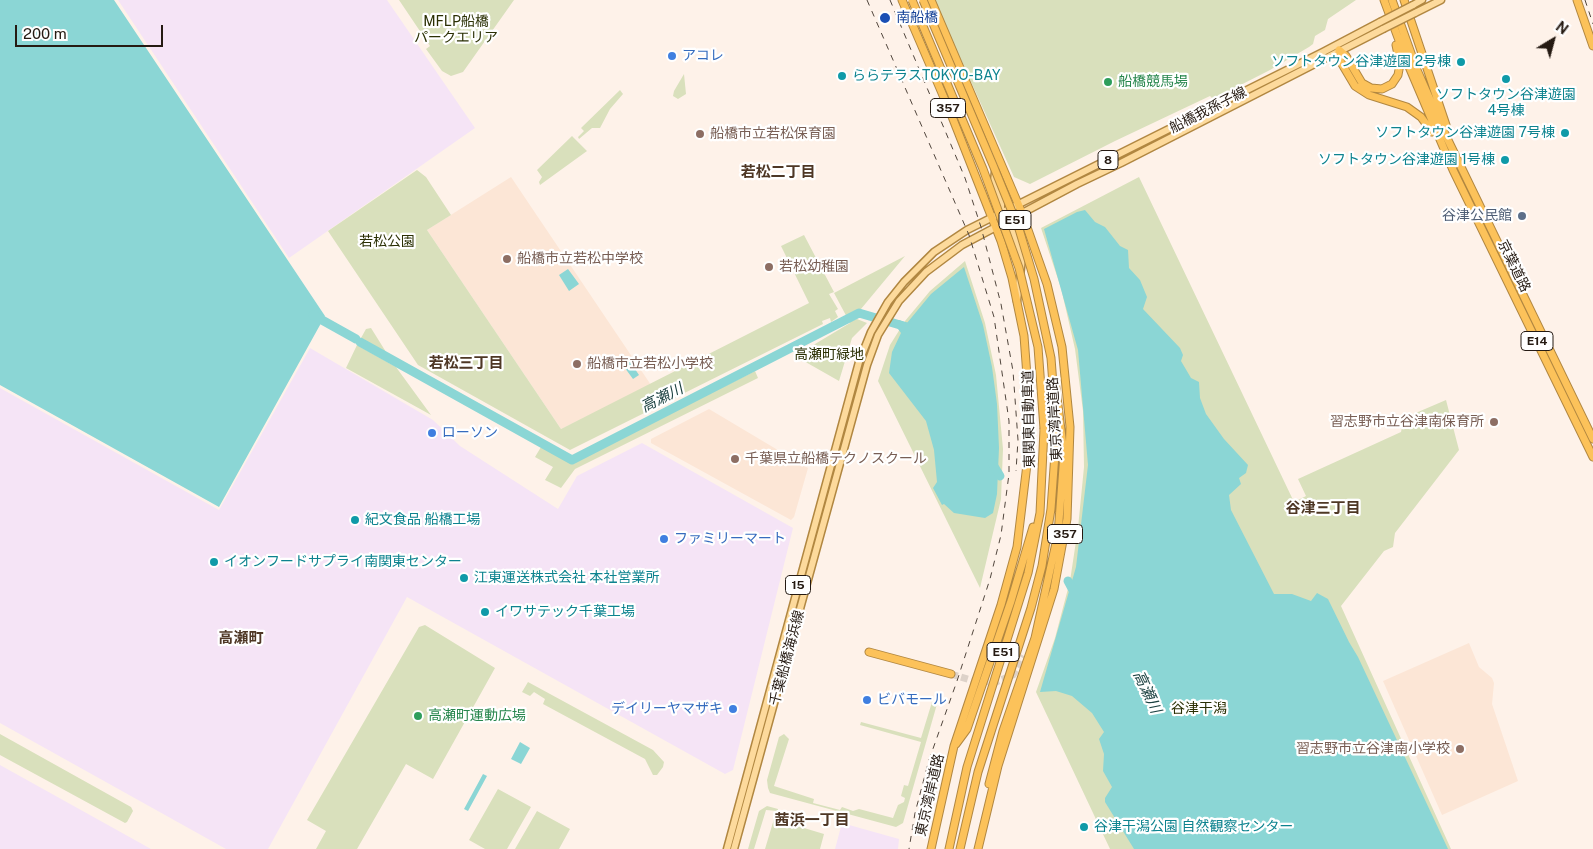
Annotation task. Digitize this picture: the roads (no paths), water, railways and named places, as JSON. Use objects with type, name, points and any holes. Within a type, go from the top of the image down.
[{"type":"highway","name":"東京湾岸道路","points":[[902,0],[993,216],[1017,301],[1025,349],[1029,403],[1026,484],[1017,547],[1001,605],[954,746],[931,849]]},
{"type":"highway","name":"東関東自動車道","points":[[912,0],[983,169],[1019,268],[1038,347],[1044,429],[1040,512],[1028,573],[967,767],[949,849]]},
{"type":"highway","name":"東関東自動車道","points":[[923,0],[994,165],[1022,238],[1040,303],[1051,358],[1055,411],[1055,454],[1051,509],[1042,566],[1031,608],[978,772],[960,849]]},
{"type":"highway","name":"東京湾岸道路","points":[[931,0],[1022,213],[1047,284],[1062,347],[1070,427],[1069,499],[1060,564],[1048,614],[998,766],[978,849]]},
{"type":"highway","points":[[1339,50],[1346,56],[1362,83],[1377,89],[1388,87],[1396,80],[1400,70],[1399,57],[1383,0]]},
{"type":"highway","name":"京葉道路","points":[[1383,0],[1453,170],[1593,457]]},
{"type":"highway","name":"京葉道路","points":[[1392,0],[1418,70],[1466,179],[1593,439]]},
{"type":"highway","points":[[1404,0],[1442,115],[1466,179]]},
{"type":"highway","points":[[1577,0],[1593,46]]},
{"type":"highway","points":[[1339,50],[1339,59],[1348,77],[1361,92],[1406,107],[1421,117],[1431,129],[1453,170]]},
{"type":"highway","points":[[978,849],[990,777],[1035,638],[1058,534],[1064,454],[1061,412],[1051,358]]},
{"type":"highway","points":[[954,746],[967,729],[1030,539],[1044,452]]},
{"type":"highway","points":[[1024,656],[1041,604]]},
{"type":"highway","points":[[869,652],[951,674]]},
{"type":"highway","points":[[978,674],[985,672],[990,661]]},
{"type":"main road","name":"船橋我孫子線","points":[[1022,213],[1339,50],[1422,0]]},
{"type":"main road","name":"船橋我孫子線","points":[[993,216],[1381,25],[1415,13],[1441,0]]},
{"type":"main road","points":[[990,137],[996,163],[994,181],[1001,200],[1002,211],[996,227]]},
{"type":"main road","points":[[1017,203],[1010,219],[1022,259],[1017,301]]},
{"type":"main road","name":"千葉船橋海浜線","points":[[734,849],[867,365],[883,325],[914,283],[938,262],[1022,213]]},
{"type":"main road","name":"千葉船橋海浜線","points":[[727,849],[865,346],[875,324],[904,282],[934,252],[958,235],[993,216]]},
{"type":"water","points":[[0,0],[114,0],[325,316],[219,507],[0,385]]},
{"type":"water","name":"谷津干潟","points":[[1085,210],[1095,222],[1105,227],[1120,246],[1128,250],[1129,268],[1140,280],[1147,297],[1143,309],[1180,348],[1183,355],[1181,361],[1191,378],[1199,382],[1200,398],[1206,414],[1224,439],[1248,465],[1246,473],[1239,478],[1241,484],[1229,495],[1231,510],[1274,594],[1292,594],[1311,601],[1317,593],[1328,599],[1358,657],[1448,849],[1134,849],[1105,802],[1105,798],[1112,787],[1103,771],[1104,754],[1099,739],[1104,732],[1092,713],[1072,696],[1056,691],[1040,692],[1076,567],[1088,465],[1078,350],[1044,229],[1077,212]]},
{"type":"water","points":[[964,267],[983,325],[992,367],[997,404],[999,448],[997,494],[993,513],[985,518],[954,513],[944,504],[942,505],[933,488],[937,482],[934,450],[926,421],[889,373],[892,352],[901,333],[895,325],[899,320],[907,323],[931,294]]},
{"type":"water","points":[[568,269],[579,284],[569,291],[559,275]]},
{"type":"water","points":[[629,360],[639,375],[633,379],[622,364]]},
{"type":"water","points":[[520,742],[530,748],[521,764],[511,759]]},
{"type":"water","points":[[483,774],[487,776],[468,811],[464,809]]},
{"type":"waterway","name":"高瀬川","points":[[360,342],[572,460],[859,313],[907,327]]},
{"type":"waterway","name":"高瀬川","points":[[313,315],[356,339]]},
{"type":"waterway","name":"高瀬川","points":[[992,463],[1000,476]]},
{"type":"waterway","name":"高瀬川","points":[[1068,581],[1076,596]]},
{"type":"tunnel","points":[[951,674],[974,681],[996,682],[1013,675],[1024,656]]},
{"type":"railway","points":[[867,0],[969,235],[994,317],[1009,421],[1009,474],[1001,535],[990,579],[929,760],[915,813],[909,849]]},
{"type":"railway","points":[[890,0],[965,178],[981,227],[1001,304],[1013,371],[1018,440],[1016,471]]},
{"type":"railway","points":[[1585,0],[1593,24]]},
{"type":"place","name":"南船橋","points":[[885,18]]},
{"type":"place","name":"アコレ","points":[[672,56]]},
{"type":"place","name":"ソフトタウン谷津遊園 2号棟","points":[[1461,62]]},
{"type":"place","name":"ららテラスTOKYO-BAY","points":[[842,76]]},
{"type":"place","name":"ソフトタウン谷津遊園 4号棟","points":[[1506,79]]},
{"type":"place","name":"船橋競馬場","points":[[1108,82]]},
{"type":"place","name":"ソフトタウン谷津遊園 7号棟","points":[[1565,133]]},
{"type":"place","name":"船橋市立若松保育園","points":[[700,134]]},
{"type":"place","name":"ソフトタウン谷津遊園 1号棟","points":[[1505,160]]},
{"type":"place","name":"谷津公民館","points":[[1522,216]]},
{"type":"place","name":"船橋市立若松中学校","points":[[507,259]]},
{"type":"place","name":"若松幼稚園","points":[[769,267]]},
{"type":"place","name":"船橋市立若松小学校","points":[[577,364]]},
{"type":"place","name":"習志野市立谷津南保育所","points":[[1494,422]]},
{"type":"place","name":"ローソン","points":[[432,433]]},
{"type":"place","name":"千葉県立船橋テクノスクール","points":[[735,459]]},
{"type":"place","name":"紀文食品 船橋工場","points":[[355,520]]},
{"type":"place","name":"ファミリーマート","points":[[664,539]]},
{"type":"place","name":"イオンフードサプライ南関東センター","points":[[214,562]]},
{"type":"place","name":"江東運送株式会社 本社営業所","points":[[464,578]]},
{"type":"place","name":"イワサテック千葉工場","points":[[485,612]]},
{"type":"place","name":"ビバモール","points":[[867,700]]},
{"type":"place","name":"デイリーヤマザキ","points":[[733,709]]},
{"type":"place","name":"高瀬町運動広場","points":[[418,716]]},
{"type":"place","name":"習志野市立谷津南小学校","points":[[1460,749]]},
{"type":"place","name":"谷津干潟公園 自然観察センター","points":[[1084,827]]},
{"type":"district","name":"若松二丁目","points":[[778,172]]},
{"type":"district","name":"若松三丁目","points":[[466,363]]},
{"type":"district","name":"谷津三丁目","points":[[1323,508]]},
{"type":"district","name":"高瀬町","points":[[241,638]]},
{"type":"district","name":"茜浜一丁目","points":[[812,820]]},
{"type":"park label","name":"MFLP船橋 パークエリア","points":[[456,30]]},
{"type":"park label","name":"若松公園","points":[[387,242]]},
{"type":"park label","name":"高瀬町緑地","points":[[829,355]]}]
